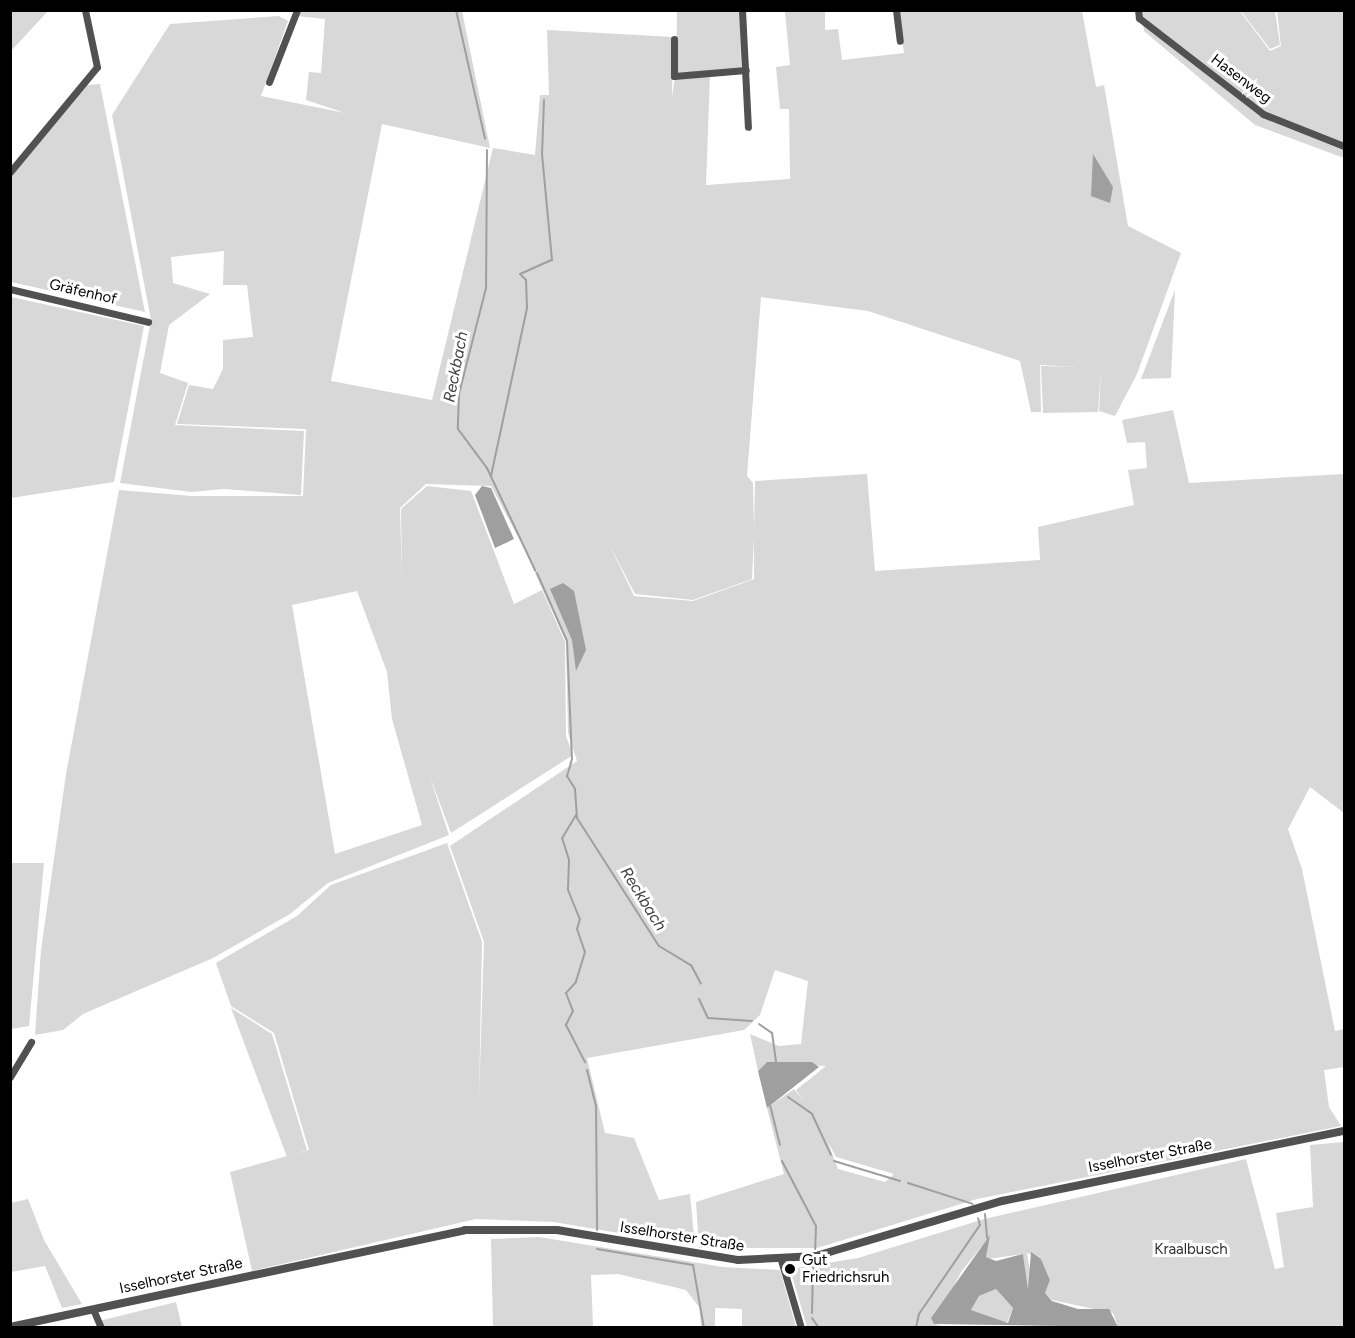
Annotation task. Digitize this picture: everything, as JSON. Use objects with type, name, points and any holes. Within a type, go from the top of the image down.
[{"type":"street","points":[[10,172],[97,67],[85,10]]},
{"type":"street","points":[[269,82],[297,10]]},
{"type":"street","points":[[742,10],[748,127]]},
{"type":"street","points":[[896,10],[900,40]]},
{"type":"street","name":"Hasenweg","points":[[1138,10],[1139,18],[1263,114],[1344,146]]},
{"type":"street","points":[[674,39],[674,76],[746,70]]},
{"type":"street","name":"Gräfenhof","points":[[10,289],[148,322]]},
{"type":"street","points":[[10,1077],[31,1042]]},
{"type":"street","name":"Isselhorster Straße","points":[[10,1327],[415,1238],[488,1228],[557,1230],[708,1257],[782,1260],[864,1245],[1002,1201],[1344,1131]]},
{"type":"street","points":[[782,1260],[801,1328]]},
{"type":"street","points":[[93,1309],[101,1328]]},
{"type":"green space","points":[[10,11],[48,11],[11,51]]},
{"type":"green space","points":[[298,11],[462,11],[490,148],[382,124],[331,381],[432,400],[493,148],[535,155],[540,95],[549,95],[547,30],[673,37],[672,97],[675,77],[710,75],[706,185],[789,179],[800,172],[790,178],[789,109],[780,109],[776,67],[790,65],[785,12],[744,11],[825,11],[825,30],[838,29],[842,60],[904,53],[898,11],[1082,11],[1096,87],[1104,85],[1128,226],[1181,253],[1137,374],[1115,416],[1099,411],[1101,368],[1098,412],[1043,413],[1041,366],[1078,367],[1040,365],[1041,412],[1031,412],[1020,361],[868,311],[761,297],[747,476],[753,483],[754,530],[755,481],[867,474],[875,571],[1040,560],[1038,527],[1134,505],[1128,470],[1147,468],[1145,442],[1127,443],[1122,420],[1173,410],[1189,483],[1344,474],[1344,813],[1310,787],[1288,829],[1302,869],[1335,1031],[1344,1029],[1344,1067],[1324,1070],[1329,1107],[1341,1126],[977,1199],[817,1248],[699,1248],[696,1202],[784,1174],[767,1108],[794,1089],[803,1100],[796,1090],[826,1066],[767,1062],[758,1071],[750,1034],[779,1046],[801,1044],[808,981],[775,970],[760,1015],[744,1030],[587,1058],[605,1133],[634,1138],[659,1200],[690,1194],[695,1246],[554,1222],[476,1219],[252,1271],[230,1172],[309,1150],[274,1033],[231,1006],[216,963],[297,916],[331,885],[447,843],[482,942],[479,1099],[484,942],[450,846],[577,761],[568,733],[566,642],[523,546],[491,486],[426,484],[400,508],[402,580],[401,509],[427,486],[471,491],[514,604],[542,590],[565,642],[566,736],[573,755],[451,833],[429,774],[449,835],[328,883],[290,914],[213,958],[83,1014],[63,1030],[35,1035],[41,950],[66,774],[119,490],[192,496],[303,496],[306,429],[177,424],[189,385],[213,389],[223,369],[223,340],[253,337],[247,285],[223,285],[224,251],[171,257],[173,283],[210,294],[169,325],[160,373],[188,383],[175,425],[304,431],[301,495],[224,489],[191,492],[120,483],[151,320],[112,115],[170,24],[279,16],[288,21],[261,96],[345,113],[306,100],[309,72],[321,73],[325,19],[296,16]],"holes":[[[754,537],[754,579],[693,601],[634,596],[608,542],[635,594],[693,600],[752,579]],[[357,591],[387,672],[392,719],[422,825],[335,854],[292,605]],[[828,1142],[836,1157],[894,1174],[885,1182],[838,1169]]]},
{"type":"green space","points":[[677,11],[740,11],[741,69],[676,73]]},
{"type":"green space","points":[[1141,11],[1240,11],[1270,51],[1281,46],[1277,11],[1344,11],[1344,158],[1255,125],[1144,31]]},
{"type":"green space","points":[[1241,11],[1275,11],[1280,45],[1270,49]]},
{"type":"green space","points":[[100,84],[145,312],[11,282],[11,176],[86,85]]},
{"type":"green space","points":[[1175,290],[1171,378],[1141,379]]},
{"type":"green space","points":[[11,297],[144,326],[114,482],[11,498]]},
{"type":"green space","points":[[10,863],[44,863],[29,1026],[11,1029]]},
{"type":"green space","points":[[231,1008],[272,1034],[307,1150],[287,1157]]},
{"type":"green space","name":"Kraalbusch","points":[[1344,1142],[1344,1327],[1118,1327],[1113,1313],[1052,1300],[1045,1293],[1050,1280],[1041,1259],[1027,1253],[1032,1284],[1028,1289],[1023,1254],[988,1259],[984,1253],[990,1236],[961,1272],[934,1324],[946,1327],[807,1327],[790,1269],[858,1258],[984,1219],[1246,1159],[1275,1269],[1284,1267],[1276,1213],[1313,1207],[1310,1145]]},
{"type":"green space","points":[[28,1199],[44,1240],[82,1304],[62,1308],[45,1266],[11,1272],[11,1203]]},
{"type":"green space","points":[[539,1237],[723,1267],[780,1270],[796,1327],[742,1327],[742,1309],[715,1308],[715,1327],[693,1327],[701,1326],[699,1307],[686,1290],[618,1274],[591,1275],[593,1327],[493,1327],[491,1239]]},
{"type":"green space","points":[[996,1289],[1013,1308],[1007,1323],[971,1310],[979,1296]]},
{"type":"green space","points":[[176,1302],[182,1327],[103,1327],[99,1321]]},
{"type":"shaded area","points":[[1093,154],[1113,187],[1110,203],[1091,196]]},
{"type":"shaded area","points":[[482,486],[491,488],[514,539],[495,548],[475,495]]},
{"type":"shaded area","points":[[563,583],[574,591],[586,650],[576,671],[572,640],[550,589]]},
{"type":"shaded area","points":[[767,1062],[812,1062],[819,1067],[767,1108],[758,1071]]},
{"type":"shaded area","points":[[990,1235],[986,1257],[996,1261],[1023,1254],[1028,1289],[1031,1252],[1041,1259],[1050,1280],[1045,1293],[1052,1301],[1078,1309],[1109,1309],[1118,1327],[934,1324],[931,1318]],"holes":[[[996,1289],[1013,1308],[1008,1323],[971,1310],[979,1296]]]},
{"type":"waterway","name":"Reckbach","points":[[456,10],[485,139]]},
{"type":"waterway","points":[[491,476],[527,308],[526,280],[520,274],[552,260],[542,155],[544,100]]},
{"type":"waterway","name":"Reckbach","points":[[487,150],[486,288],[459,394],[458,429],[487,468],[535,570]]},
{"type":"waterway","name":"Reckbach","points":[[537,573],[567,641],[572,759],[567,776],[575,789],[577,818],[659,946],[691,965],[701,984]]},
{"type":"waterway","name":"Reckbach","points":[[576,815],[562,838],[569,860],[568,890],[580,919],[577,929],[585,952],[576,982],[566,993],[573,1011],[566,1025],[585,1062]]},
{"type":"waterway","name":"Reckbach","points":[[699,999],[708,1018],[752,1021]]},
{"type":"waterway","name":"Reckbach","points":[[759,1024],[772,1033],[776,1063]]},
{"type":"waterway","name":"Reckbach","points":[[587,1070],[596,1105],[597,1230]]},
{"type":"waterway","points":[[788,1097],[812,1114],[831,1155]]},
{"type":"waterway","name":"Reckbach","points":[[770,1105],[780,1145]]},
{"type":"waterway","name":"Reckbach","points":[[782,1161],[816,1226],[815,1249]]},
{"type":"waterway","points":[[834,1161],[900,1181]]},
{"type":"waterway","points":[[908,1183],[973,1204]]},
{"type":"waterway","points":[[985,1214],[987,1238]]},
{"type":"waterway","points":[[916,1328],[919,1314],[980,1225],[978,1218]]},
{"type":"waterway","name":"Reckbach","points":[[597,1249],[693,1265],[704,1328]]},
{"type":"waterway","name":"Reckbach","points":[[812,1313],[813,1267]]},
{"type":"waterway","name":"Reckbach","points":[[812,1318],[819,1328]]},
{"type":"place","name":"Gut Friedrichsruh","points":[[790,1269]]}]
